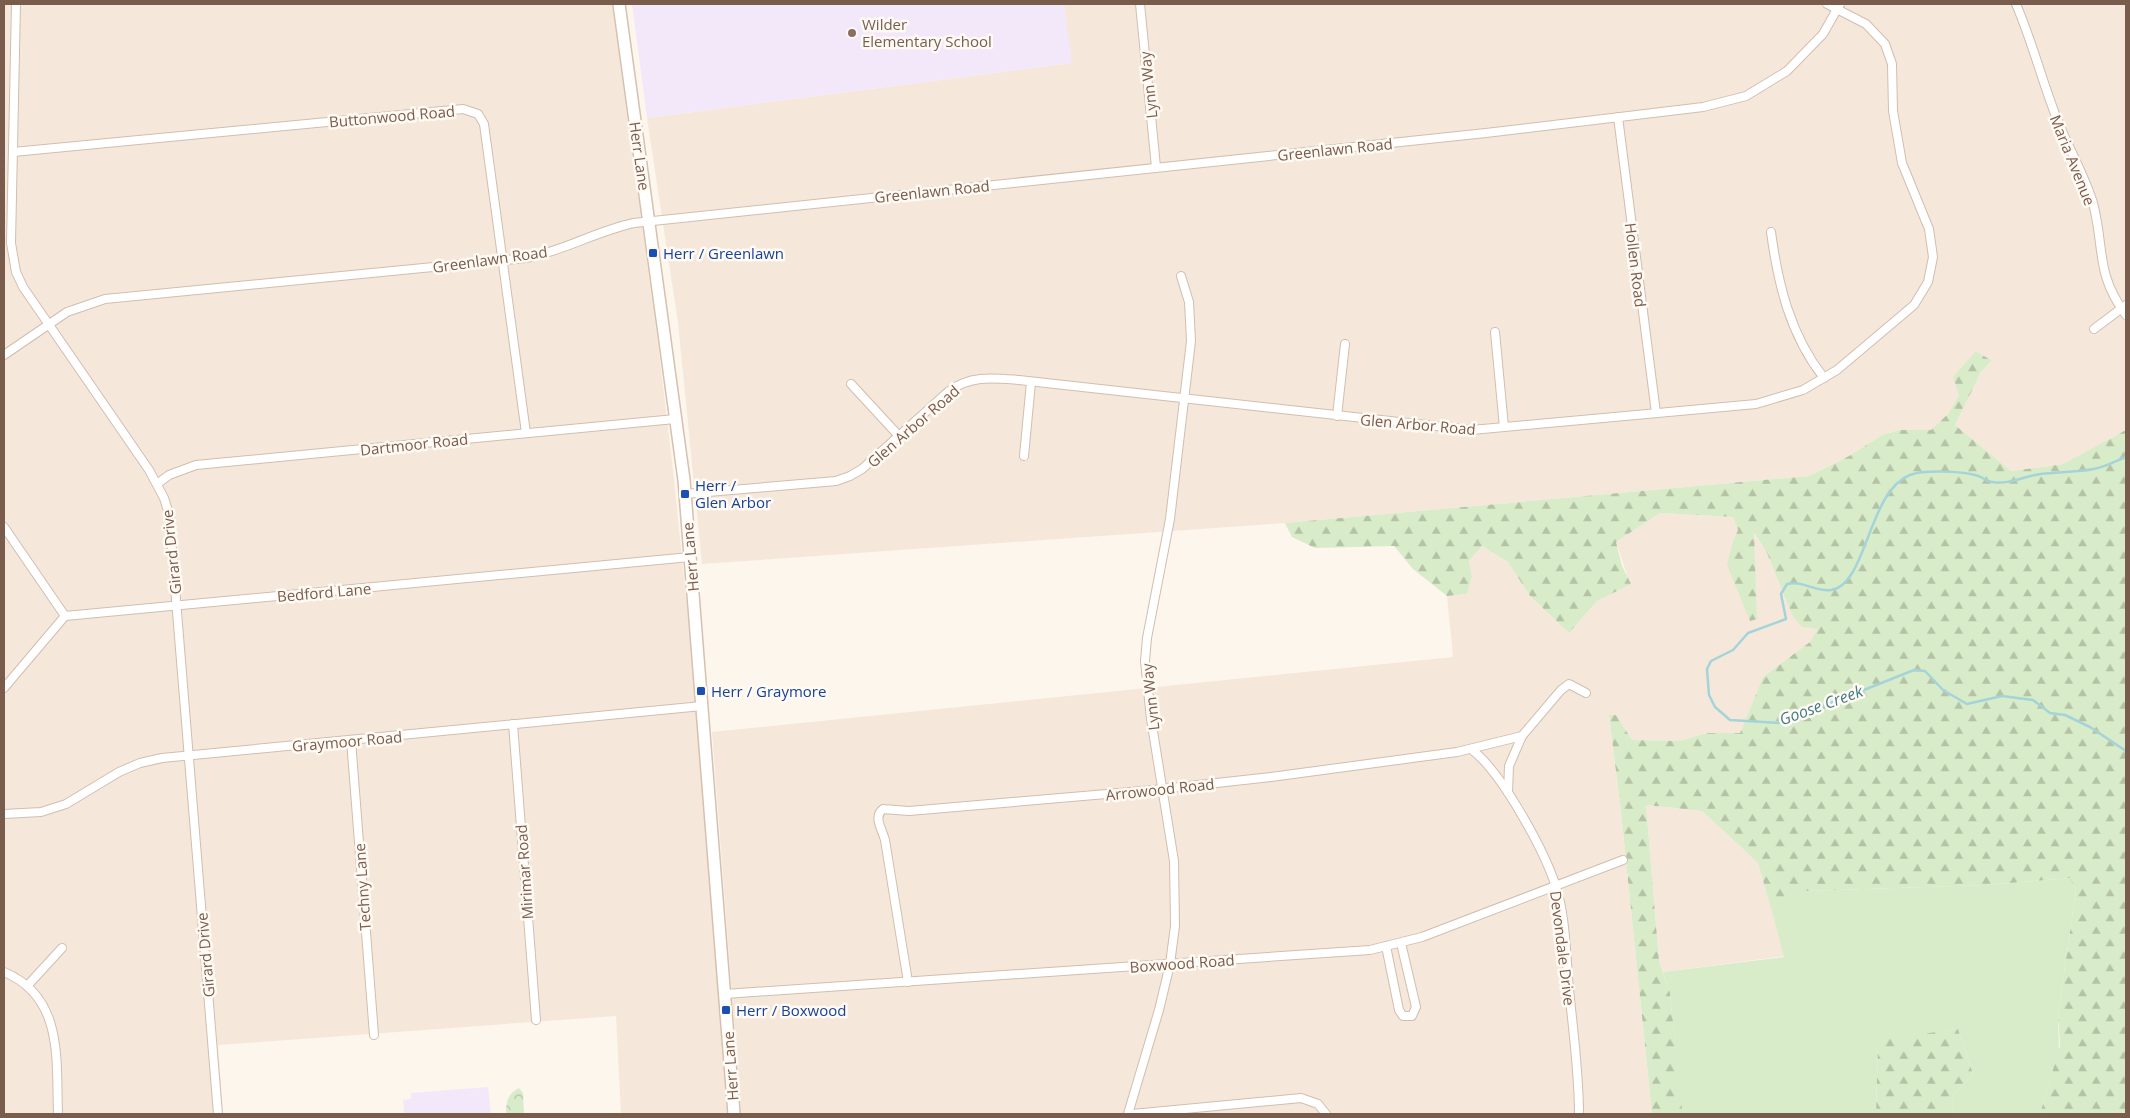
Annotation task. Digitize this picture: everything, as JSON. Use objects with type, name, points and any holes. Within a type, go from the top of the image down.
[{"type":"main road","name":"Herr Lane","points":[[619,4],[650,222],[685,494],[734,1114]]},
{"type":"street","name":"Girard Drive","points":[[16,4],[12,257],[23,287],[157,484],[169,514],[218,1114]]},
{"type":"street","name":"Lynn Way","points":[[1140,4],[1156,167]]},
{"type":"street","name":"Glen Arbor Road","points":[[685,494],[843,479],[862,469],[941,398],[962,383],[991,377],[1457,430],[1756,404],[1787,396],[1837,370],[1914,305],[1928,282],[1933,257],[1929,229],[1910,186],[1896,139],[1890,56],[1882,40],[1873,29],[1838,6],[1827,4]]},
{"type":"street","name":"Maria Avenue","points":[[2016,4],[2052,106],[2093,204],[2105,278],[2125,310]]},
{"type":"street","name":"Greenlawn Road","points":[[4,355],[67,312],[105,299],[540,255],[612,228],[650,222],[1710,106],[1746,96],[1787,71],[1804,56],[1823,34],[1838,6]]},
{"type":"street","name":"Buttonwood Road","points":[[13,152],[464,109],[472,110],[478,114],[484,124],[526,433]]},
{"type":"street","name":"Hollen Road","points":[[1618,117],[1656,413]]},
{"type":"street","points":[[1771,232],[1786,308],[1796,332],[1824,378]]},
{"type":"street","name":"Lynn Way","points":[[1128,1114],[1170,964],[1176,892],[1174,861],[1147,691],[1146,661],[1148,638],[1170,519],[1191,323],[1189,302],[1181,276]]},
{"type":"street","points":[[2094,329],[2125,310]]},
{"type":"street","points":[[1495,332],[1504,427]]},
{"type":"street","points":[[1337,416],[1345,344]]},
{"type":"street","points":[[1024,456],[1031,382]]},
{"type":"street","points":[[851,384],[899,436]]},
{"type":"street","name":"Dartmoor Road","points":[[157,484],[169,474],[196,466],[676,419]]},
{"type":"street","points":[[4,527],[65,616],[4,688]]},
{"type":"street","name":"Bedford Lane","points":[[65,616],[690,557]]},
{"type":"street","points":[[1508,792],[1509,766],[1522,736],[1566,686],[1572,684],[1586,693]]},
{"type":"street","name":"Graymoor Road","points":[[4,814],[50,810],[75,800],[103,781],[140,763],[162,758],[702,706]]},
{"type":"street","name":"Mirimar Road","points":[[513,724],[536,1020]]},
{"type":"street","name":"Arrowood Road","points":[[908,982],[885,840],[877,819],[883,809],[909,811],[1271,778],[1471,749],[1522,736]]},
{"type":"street","name":"Techny Lane","points":[[351,740],[374,1035]]},
{"type":"street","name":"Devondale Drive","points":[[1471,749],[1484,759],[1508,792],[1541,851],[1556,886],[1564,936],[1579,1114]]},
{"type":"street","name":"Boxwood Road","points":[[725,994],[1350,952],[1401,943],[1460,924],[1623,860]]},
{"type":"street","points":[[1386,946],[1399,1010],[1403,1016],[1408,1017],[1412,1016],[1416,1007],[1401,943]]},
{"type":"street","points":[[28,985],[62,948]]},
{"type":"street","points":[[4,972],[28,985],[40,1000],[53,1030],[58,1114]]},
{"type":"street","points":[[1132,1114],[1301,1098],[1318,1104],[1326,1114]]},
{"type":"shaded area","points":[[4,4],[612,4],[659,351],[674,479],[704,777],[729,1114],[621,1114],[616,1016],[218,1045],[223,1114],[4,1114]]},
{"type":"shaded area","name":"Wilder Elementary School","points":[[632,4],[1064,4],[1072,63],[647,118]]},
{"type":"shaded area","points":[[1064,4],[2126,4],[2126,430],[2063,464],[2011,471],[1955,425],[1981,372],[1992,362],[1976,351],[1959,395],[1948,414],[1931,430],[1899,430],[1882,435],[1849,456],[1809,476],[1285,523],[702,564],[678,323],[647,118],[1071,63]]},
{"type":"shaded area","points":[[1660,513],[1733,517],[1738,530],[1733,541],[1757,619],[1753,533],[1767,553],[1792,615],[1819,629],[1810,642],[1763,677],[1740,733],[1707,733],[1679,741],[1632,740],[1616,715],[1609,716],[1621,812],[1652,1114],[741,1114],[712,732],[1453,657],[1447,596],[1467,594],[1472,577],[1469,561],[1482,546],[1508,562],[1530,596],[1569,633],[1597,601],[1630,584],[1616,542]]},
{"type":"shaded area","points":[[1646,805],[1702,811],[1758,863],[1785,956],[1663,972],[1659,961]]},
{"type":"shaded area","points":[[488,1087],[491,1114],[397,1114],[404,1113],[403,1100],[411,1099],[411,1093]]},
{"type":"green space","points":[[1976,351],[1992,361],[1981,372],[1955,425],[2011,471],[2063,464],[2126,430],[2126,1114],[2040,1114],[2060,1046],[2058,1015],[2076,890],[2070,878],[1986,885],[1805,891],[1774,919],[1758,863],[1702,811],[1646,805],[1659,961],[1670,993],[1682,1109],[1682,1114],[1652,1114],[1621,812],[1609,715],[1616,715],[1632,740],[1679,741],[1707,733],[1740,733],[1763,677],[1810,642],[1818,629],[1802,627],[1792,615],[1767,553],[1754,533],[1757,619],[1750,621],[1727,565],[1738,530],[1733,517],[1660,513],[1616,542],[1622,566],[1631,584],[1597,601],[1569,633],[1530,596],[1508,562],[1482,546],[1469,561],[1472,577],[1467,594],[1447,596],[1413,569],[1394,546],[1315,548],[1292,537],[1285,523],[1809,476],[1849,456],[1882,435],[1899,430],[1931,430],[1948,414],[1959,395],[1953,377]]},
{"type":"green space","points":[[2071,878],[2076,890],[2058,1015],[2059,1051],[2040,1114],[1953,1114],[1954,1094],[1973,1074],[1958,1029],[1878,1041],[1876,1114],[1682,1114],[1670,993],[1663,972],[1784,957],[1774,919],[1804,891],[1986,885]]},
{"type":"green space","points":[[1958,1029],[1973,1074],[1954,1094],[1953,1114],[1876,1114],[1878,1040]]},
{"type":"green space","points":[[519,1088],[523,1093],[524,1114],[506,1114],[508,1099]]},
{"type":"waterway","name":"Goose Creek","points":[[2126,457],[2094,469],[2041,474],[1998,483],[1961,473],[1933,472],[1910,475],[1896,484],[1885,499],[1861,556],[1853,572],[1843,584],[1831,590],[1793,583],[1787,584],[1781,594],[1786,619],[1748,633],[1733,650],[1711,661],[1707,669],[1709,695],[1715,707],[1730,720],[1781,723],[1914,670],[1925,671],[1943,690],[1967,704],[2002,696],[2033,700],[2050,713],[2065,715],[2090,727],[2126,751]]},
{"type":"place","name":"Wilder Elementary School","points":[[852,33]]},
{"type":"place","name":"Herr / Greenlawn","points":[[653,253]]},
{"type":"place","name":"Herr / Glen Arbor","points":[[685,494]]},
{"type":"place","name":"Herr / Graymore","points":[[701,691]]},
{"type":"place","name":"Herr / Boxwood","points":[[726,1010]]}]
